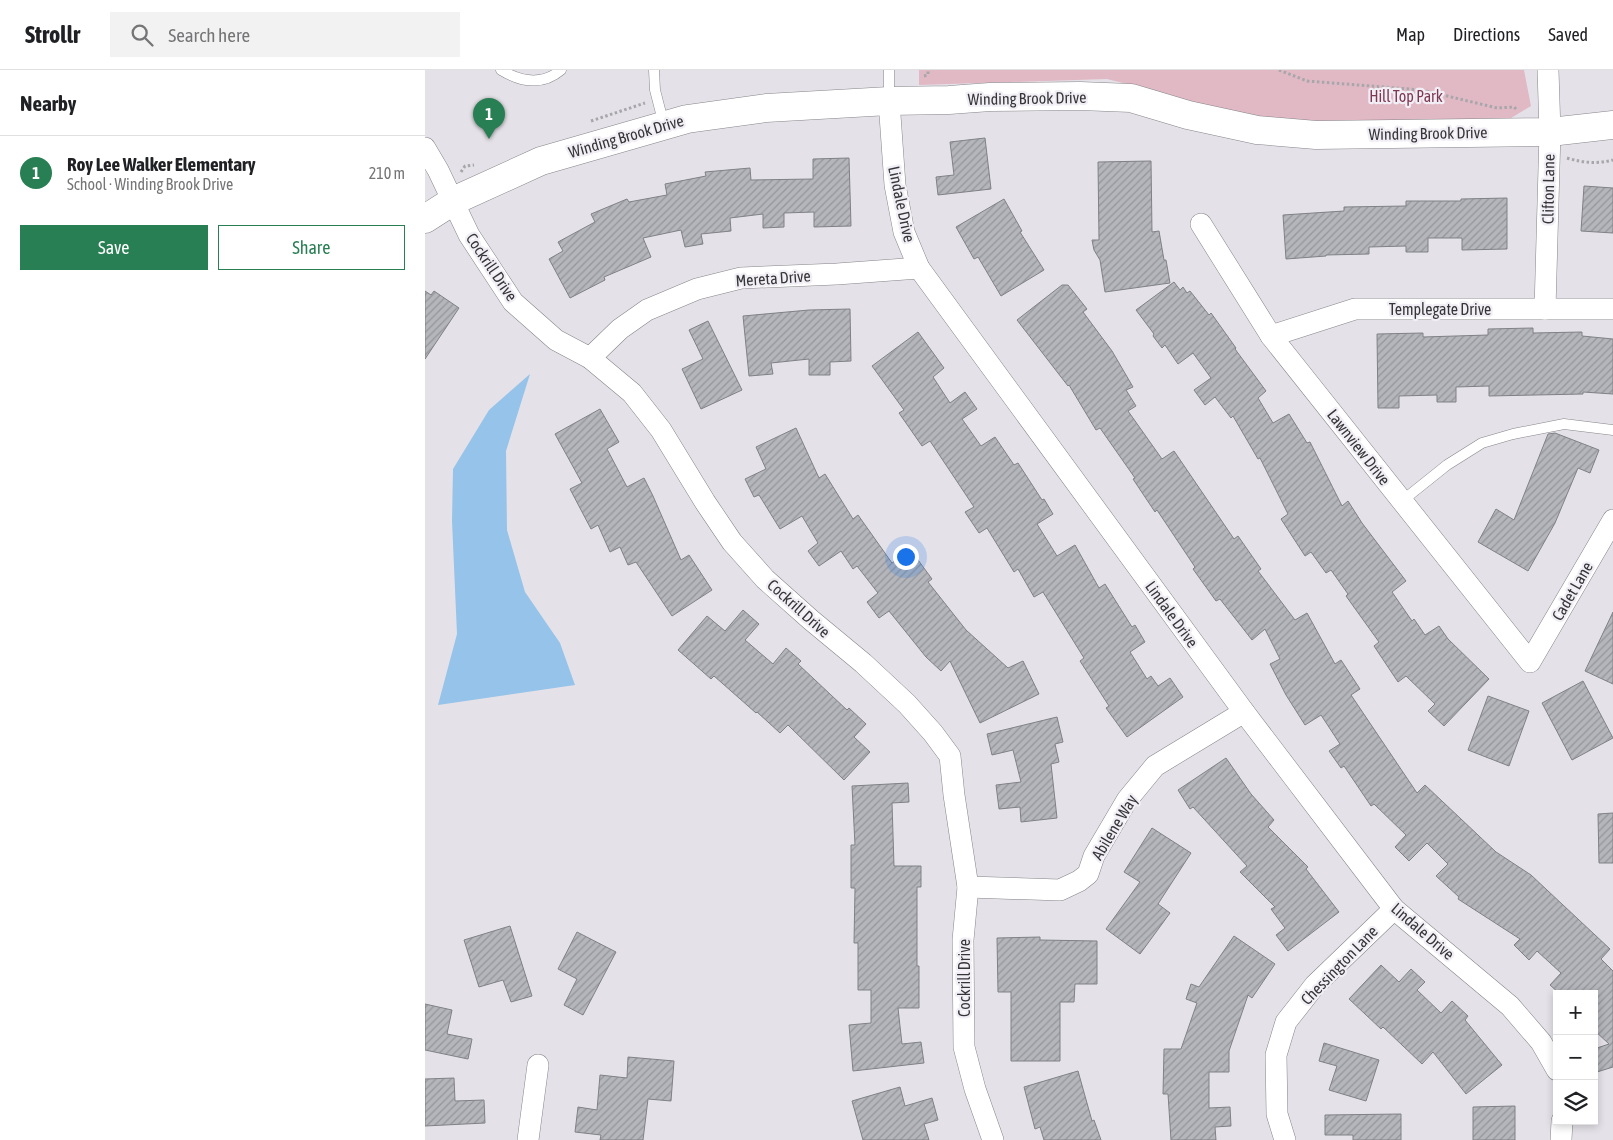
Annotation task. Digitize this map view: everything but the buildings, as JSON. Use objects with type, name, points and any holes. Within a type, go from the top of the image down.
[{"type":"street","name":"Clifton Lane","points":[[1545,309],[1550,132],[1548,70]]},
{"type":"street","name":"Winding Brook Drive","points":[[425,219],[453,201],[541,161],[687,119],[766,108],[889,101],[949,100],[990,96],[1080,96],[1131,98],[1188,115],[1257,130],[1316,135],[1550,132],[1613,125]]},
{"type":"street","name":"Lindale Drive","points":[[889,101],[895,185],[904,232],[919,268],[1244,712],[1394,909],[1510,1006],[1541,1042],[1553,1063]]},
{"type":"street","name":"Cockrill Drive","points":[[425,148],[469,235],[513,302],[556,340],[591,358],[632,393],[661,430],[732,542],[765,579],[907,704],[933,733],[950,756],[968,887],[963,940],[964,1047],[975,1089],[993,1140]]},
{"type":"street","name":"Lawnview Drive","points":[[1201,224],[1271,336],[1530,662]]},
{"type":"street","name":"Mereta Drive","points":[[591,358],[620,329],[647,310],[697,289],[741,278],[919,268]]},
{"type":"street","name":"Templegate Drive","points":[[1271,336],[1355,309],[1613,309]]},
{"type":"street","name":"Cadet Lane","points":[[1530,662],[1613,520]]},
{"type":"street","name":"Abilene Way","points":[[968,887],[1060,890],[1079,882],[1088,874],[1094,856],[1127,800],[1155,766],[1244,712]]},
{"type":"street","name":"Chessington Lane","points":[[1285,1140],[1277,1114],[1276,1055],[1286,1022],[1315,985],[1394,909]]},
{"type":"street","points":[[528,1140],[539,1065]]},
{"type":"street","points":[[1561,1140],[1562,1125]]},
{"type":"lane","points":[[501,70],[514,77],[531,81],[545,80],[561,70]]},
{"type":"lane","points":[[654,70],[655,90],[664,125]]},
{"type":"lane","points":[[889,70],[889,101]]},
{"type":"lane","points":[[1402,501],[1447,465],[1482,442],[1564,424],[1613,430]]},
{"type":"green space","name":"Hill Top Park","points":[[919,70],[1524,70],[1531,106],[1501,124],[1285,124],[1236,116],[1170,95],[1107,79],[919,85]]},
{"type":"water","points":[[530,374],[506,451],[507,530],[525,592],[560,643],[575,685],[438,705],[457,634],[452,521],[453,469],[489,410]]},
{"type":"place","name":"Roy Lee Walker Elementary","points":[[489,139]]}]
